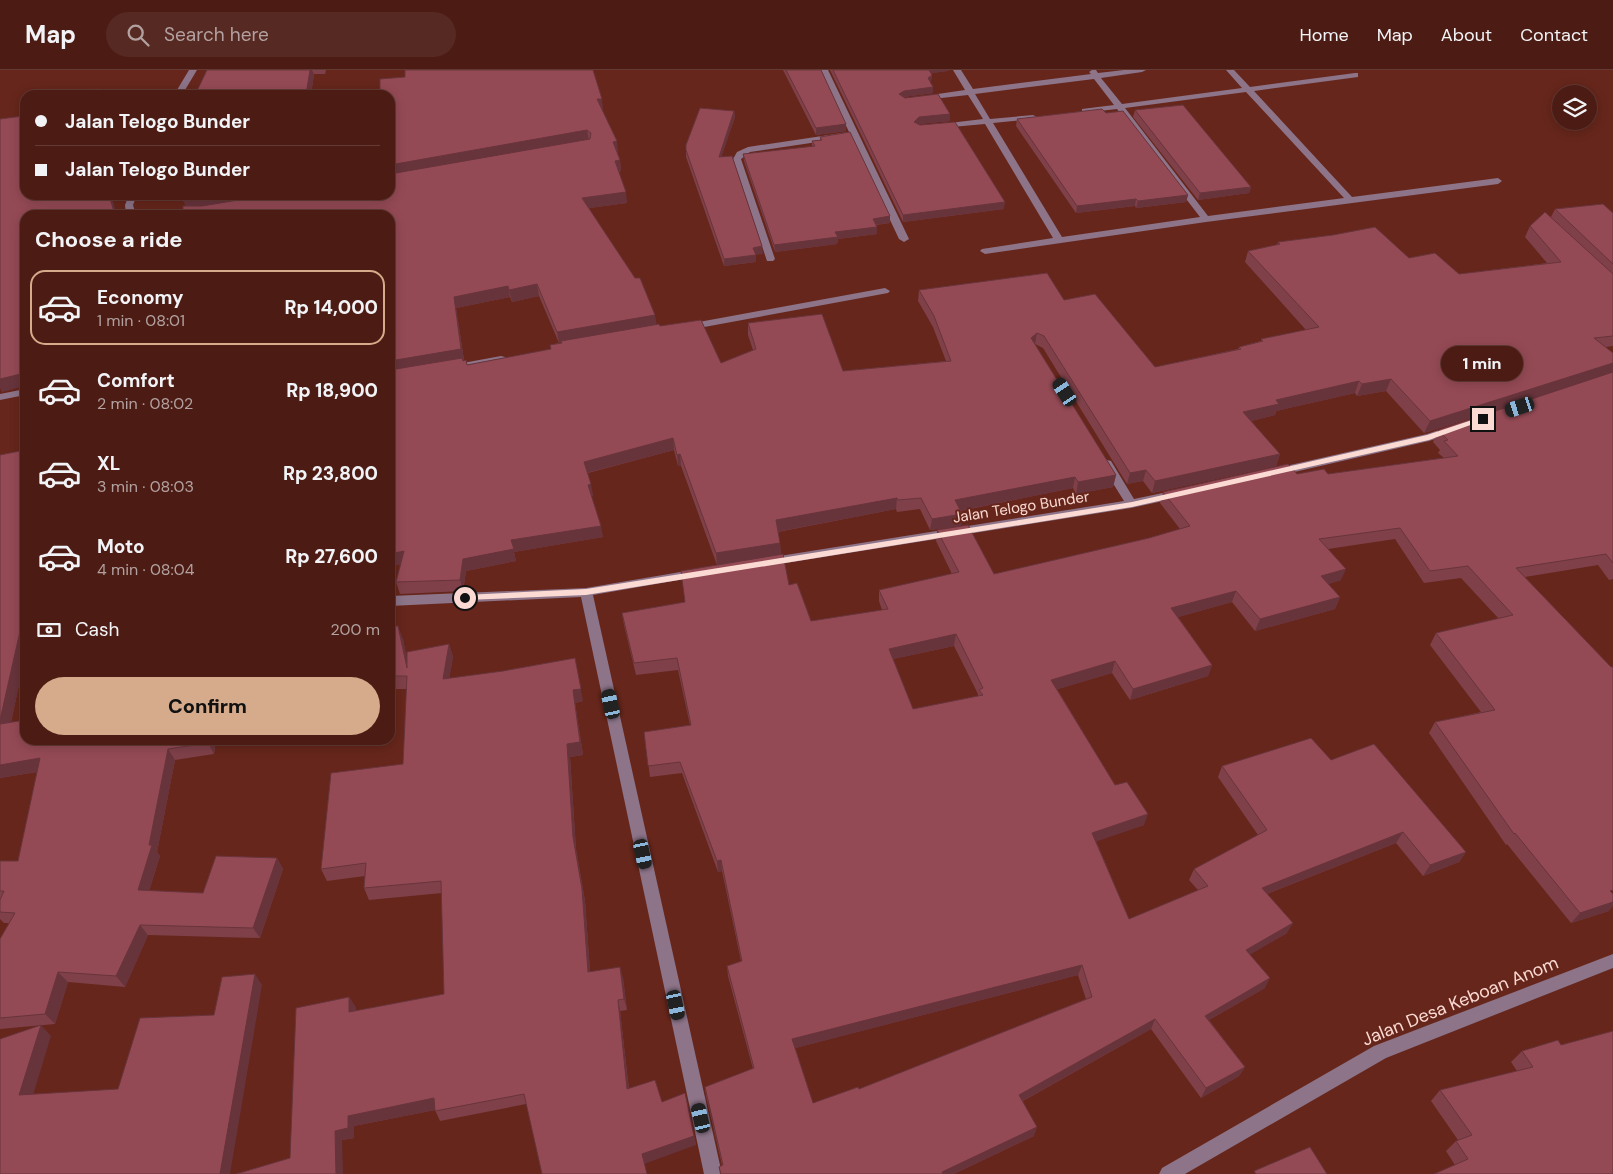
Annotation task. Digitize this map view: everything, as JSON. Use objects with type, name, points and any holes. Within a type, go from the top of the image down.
[{"type":"street","points":[[181,90],[193,70]]},
{"type":"street","points":[[824,70],[852,134],[904,239]]},
{"type":"street","points":[[957,70],[1059,240]]},
{"type":"street","points":[[914,100],[1094,73],[1142,70]]},
{"type":"street","points":[[1230,70],[1351,201]]},
{"type":"street","points":[[1094,73],[1206,219]]},
{"type":"street","points":[[1073,113],[1355,76]]},
{"type":"street","points":[[929,128],[1045,116]]},
{"type":"street","points":[[770,259],[737,159],[740,154],[748,150],[852,134]]},
{"type":"street","points":[[985,251],[1206,219],[1498,181]]},
{"type":"street","points":[[682,328],[885,291]]},
{"type":"street","points":[[439,370],[516,356]]},
{"type":"street","points":[[0,398],[20,393]]},
{"type":"street","points":[[1266,474],[1429,437],[1465,425]]},
{"type":"street","points":[[1103,456],[1132,504]]},
{"type":"street","name":"Jalan Telogo Bunder","points":[[754,564],[1132,504],[1189,491]]},
{"type":"street","points":[[395,601],[586,592],[714,571]]},
{"type":"street","points":[[586,592],[713,1174]]},
{"type":"street","name":"Jalan Desa Keboan Anom","points":[[1168,1174],[1380,1052],[1613,961]]},
{"type":"building","points":[[207,70],[310,70],[307,90],[197,90]]},
{"type":"building","points":[[405,70],[593,70],[602,99],[597,99],[617,141],[613,142],[620,160],[615,161],[626,192],[582,198],[635,278],[640,278],[655,315],[557,332],[537,284],[509,290],[508,286],[454,297],[461,349],[395,360],[395,210],[183,210],[183,206],[202,206],[238,200],[395,200],[395,173],[590,139],[591,133],[587,130],[395,164],[395,90],[380,90],[380,79],[405,77]]},
{"type":"building","points":[[786,70],[821,70],[846,124],[816,128]]},
{"type":"building","points":[[833,70],[929,70],[932,75],[928,78],[933,87],[904,91],[899,94],[905,98],[938,94],[950,114],[919,117],[914,122],[920,125],[955,122],[1005,202],[903,215]]},
{"type":"building","points":[[1183,105],[1251,187],[1200,193],[1135,110]]},
{"type":"building","points":[[700,108],[734,111],[719,157],[732,156],[762,246],[753,248],[756,255],[724,259],[686,150],[686,145]]},
{"type":"building","points":[[1102,109],[1106,113],[1123,111],[1188,195],[1077,206],[1017,119]]},
{"type":"building","points":[[20,116],[20,200],[110,200],[114,210],[20,210],[20,374],[0,379],[0,119]]},
{"type":"building","points":[[850,132],[890,216],[873,219],[877,227],[835,232],[838,237],[774,245],[743,154],[815,146],[812,141],[822,140],[820,137]]},
{"type":"building","points":[[1603,204],[1613,213],[1613,264],[1555,209]]},
{"type":"building","points":[[1545,212],[1613,274],[1613,336],[1594,338],[1613,353],[1613,363],[1430,421],[1391,379],[1362,384],[1359,381],[1276,400],[1279,404],[1243,412],[1280,454],[1155,481],[1146,470],[1130,473],[1044,336],[1037,333],[1031,338],[1116,475],[1078,482],[1075,477],[955,500],[962,514],[932,519],[921,498],[898,500],[897,498],[776,520],[780,543],[716,553],[680,454],[677,455],[673,438],[584,462],[591,484],[588,485],[601,526],[511,540],[514,549],[463,559],[460,580],[396,582],[404,551],[395,553],[395,369],[462,358],[463,361],[466,360],[467,365],[551,349],[550,345],[562,343],[561,341],[659,324],[660,326],[701,320],[721,363],[756,349],[748,323],[822,314],[843,371],[951,361],[934,316],[919,290],[1047,273],[1064,300],[1095,294],[1155,367],[1241,349],[1239,347],[1263,341],[1261,339],[1319,327],[1248,251],[1280,244],[1278,242],[1375,227],[1409,258],[1435,253],[1459,274],[1561,262],[1530,226]]},
{"type":"building","points":[[1613,372],[1613,563],[1606,554],[1516,568],[1613,667],[1613,890],[1610,891],[1613,894],[1613,902],[1580,913],[1514,834],[1435,722],[1495,710],[1436,633],[1513,615],[1468,566],[1430,571],[1400,528],[1319,539],[1346,569],[1321,576],[1340,597],[1260,619],[1236,591],[1171,608],[1212,665],[1133,689],[1115,661],[1051,680],[1115,785],[1127,782],[1148,814],[1092,833],[1129,919],[1208,886],[1194,869],[1267,830],[1222,766],[1311,738],[1331,760],[1374,744],[1466,852],[1430,865],[1403,832],[1262,888],[1293,923],[1246,950],[1270,978],[1205,1016],[1245,1067],[1206,1088],[1155,1019],[1019,1095],[1037,1127],[942,1172],[943,1174],[721,1174],[719,1167],[723,1165],[705,1087],[754,1068],[727,966],[742,961],[721,860],[717,861],[680,762],[648,766],[644,732],[691,725],[677,658],[634,663],[622,613],[685,602],[681,571],[783,554],[789,585],[797,583],[811,621],[888,609],[879,590],[959,572],[937,530],[968,525],[994,574],[1149,538],[1190,526],[1163,492],[1288,464],[1297,474],[1324,469],[1328,474],[1458,456],[1444,441],[1448,440],[1438,430]],"holes":[[[956,634],[983,688],[979,690],[983,695],[913,709],[889,649]],[[1082,965],[1092,997],[859,1089],[858,1087],[813,1103],[792,1039]]]},
{"type":"building","points":[[20,451],[20,631],[0,720],[0,455]]},
{"type":"building","points":[[395,626],[398,626],[407,668],[407,652],[449,644],[443,679],[503,671],[575,658],[581,689],[573,690],[580,742],[567,744],[573,837],[582,889],[588,972],[620,967],[624,999],[618,1000],[627,1089],[655,1080],[662,1102],[685,1093],[694,1136],[642,1154],[647,1174],[542,1174],[524,1094],[435,1111],[434,1098],[348,1116],[348,1128],[335,1131],[336,1174],[236,1174],[290,1158],[296,1008],[349,997],[349,1012],[444,994],[441,881],[364,888],[366,863],[321,869],[331,773],[403,764],[407,676],[395,676]]},
{"type":"building","points":[[20,721],[20,745],[195,745],[168,749],[149,845],[152,845],[138,890],[203,893],[216,856],[277,858],[253,928],[140,925],[116,976],[58,972],[45,1014],[0,1018],[0,939],[15,913],[0,912],[0,900],[4,891],[0,891],[0,861],[18,861],[40,758],[0,765],[0,724]]},
{"type":"building","points":[[255,974],[220,1174],[0,1174],[0,1039],[41,1025],[19,1095],[118,1089],[140,1018],[214,1015],[222,977]]},
{"type":"building","points":[[1613,1031],[1613,1174],[1434,1174],[1468,1159],[1456,1141],[1472,1135],[1440,1090],[1533,1067],[1522,1051],[1558,1040],[1561,1045]]},
{"type":"building","points":[[1310,1147],[1327,1174],[1256,1174],[1254,1171]]},
{"type":"route","points":[[465,598],[586,592],[1132,504],[1429,437],[1483,419]]}]
